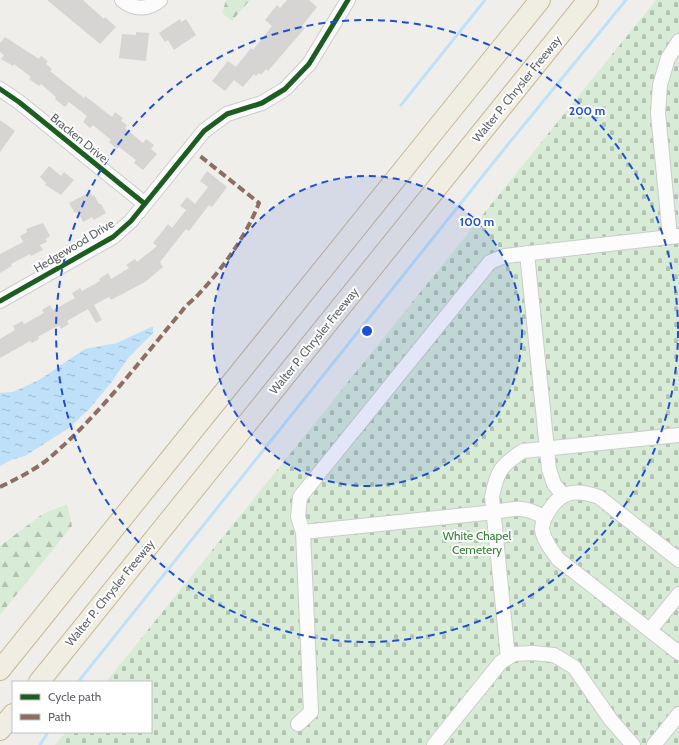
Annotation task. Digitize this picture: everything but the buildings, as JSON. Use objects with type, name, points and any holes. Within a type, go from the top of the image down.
[{"type":"highway","points":[[0,670],[540,0]]},
{"type":"highway","name":"Walter P. Chrysler Freeway","points":[[40,681],[588,0]]},
{"type":"highway","points":[[0,730],[12,715]]},
{"type":"street","points":[[122,0],[133,7],[141,8],[155,4],[160,0]]},
{"type":"street","name":"Hedgewood Drive","points":[[0,301],[113,237],[131,221],[187,152],[210,127],[227,114],[273,98],[294,82],[316,54],[348,0]]},
{"type":"street","points":[[298,724],[311,712],[303,532],[298,517],[300,496],[490,262],[505,256],[527,253],[674,237],[658,113],[660,86],[668,58],[679,41]]},
{"type":"street","name":"Bracken Drive","points":[[0,89],[145,204]]},
{"type":"street","points":[[527,253],[549,469],[554,484],[563,495]]},
{"type":"street","points":[[508,658],[495,512],[492,498],[496,477],[508,461],[523,451],[679,435]]},
{"type":"street","points":[[679,560],[599,497],[585,492],[563,495],[553,504],[544,517],[542,529],[548,546],[558,559],[679,653]]},
{"type":"street","points":[[303,532],[495,512],[516,508],[531,509],[544,517]]},
{"type":"street","points":[[650,630],[679,594]]},
{"type":"street","points":[[434,745],[501,662],[514,654],[532,653],[554,655],[574,667],[611,720],[633,745]]},
{"type":"street","points":[[654,745],[679,714]]},
{"type":"green space","points":[[226,0],[250,0],[232,21],[222,13]]},
{"type":"green space","name":"White Chapel Cemetery","points":[[656,0],[679,0],[679,745],[55,745],[65,733],[152,733],[152,681],[107,681]]},
{"type":"green space","points":[[67,504],[72,526],[0,615],[0,546],[41,515]]},
{"type":"water","points":[[153,327],[153,333],[128,358],[111,383],[89,409],[69,428],[25,456],[11,460],[0,466],[0,393],[13,392],[39,380],[85,349],[117,343]]},
{"type":"waterway","points":[[401,105],[485,0]]},
{"type":"waterway","points":[[79,681],[501,153],[626,0]]},
{"type":"waterway","points":[[40,745],[47,733]]},
{"type":"marked path","points":[[0,487],[42,464],[84,426],[118,388],[185,307],[207,285],[240,240],[259,203],[200,156]]},
{"type":"cycle path","points":[[0,301],[113,237],[131,221],[204,131],[227,114],[262,103],[285,89],[309,64],[348,0]]},
{"type":"cycle path","points":[[0,89],[19,102],[145,204]]}]
